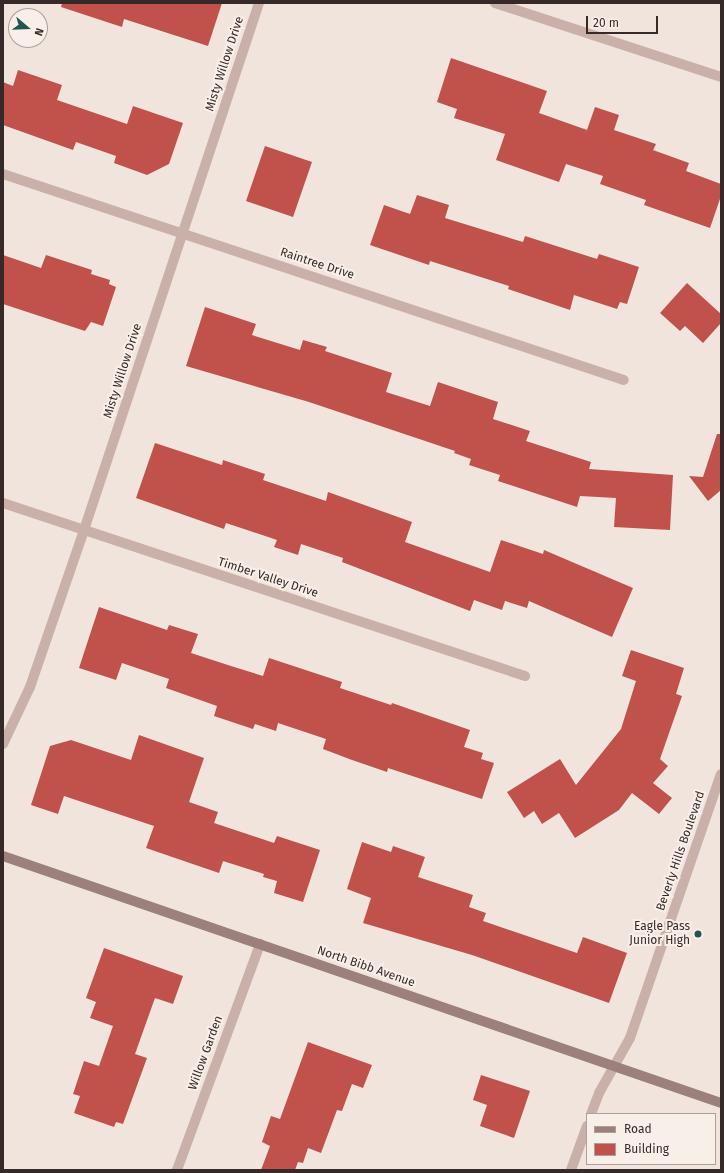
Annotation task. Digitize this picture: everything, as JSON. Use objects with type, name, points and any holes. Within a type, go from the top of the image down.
[{"type":"main road","name":"North Bibb Avenue","points":[[3,856],[721,1103]]},
{"type":"street","name":"Misty Willow Drive","points":[[3,744],[30,687],[84,530],[259,3]]},
{"type":"street","points":[[495,3],[721,77]]},
{"type":"street","name":"Raintree Drive","points":[[3,174],[624,380]]},
{"type":"street","name":"Timber Valley Drive","points":[[3,503],[525,676]]},
{"type":"street","name":"Beverly Hills Boulevard","points":[[591,1113],[599,1093],[630,1038],[721,774]]},
{"type":"street","name":"Willow Garden","points":[[177,1170],[260,944]]},
{"type":"street","points":[[571,1170],[586,1129]]},
{"type":"building","points":[[62,3],[222,3],[208,46],[124,19],[122,27],[61,7]]},
{"type":"building","points":[[451,58],[547,91],[539,113],[587,130],[595,107],[619,115],[614,130],[656,144],[653,150],[689,163],[686,171],[721,184],[721,196],[710,228],[644,205],[646,200],[600,184],[603,176],[566,164],[559,182],[496,160],[505,134],[454,118],[457,109],[437,102]]},
{"type":"building","points":[[18,70],[62,85],[57,100],[127,124],[133,106],[183,123],[169,164],[147,175],[114,163],[116,156],[76,142],[73,150],[3,125],[3,82],[13,86]]},
{"type":"building","points":[[265,146],[312,162],[293,217],[246,201]]},
{"type":"building","points":[[417,195],[449,205],[445,218],[523,242],[525,236],[597,259],[599,254],[639,267],[627,304],[620,302],[617,309],[574,295],[570,310],[508,289],[509,286],[430,261],[429,265],[370,245],[384,205],[410,214]]},
{"type":"building","points":[[3,255],[41,268],[46,255],[92,270],[91,274],[110,280],[109,284],[116,287],[103,326],[91,322],[85,331],[3,304]]},
{"type":"building","points":[[687,283],[721,314],[721,323],[703,343],[685,326],[680,331],[660,313]]},
{"type":"building","points":[[205,307],[256,324],[252,335],[300,350],[303,340],[327,347],[325,351],[392,373],[386,392],[430,406],[438,382],[498,402],[493,419],[530,431],[526,441],[591,462],[589,469],[673,475],[670,530],[614,527],[616,498],[580,496],[577,507],[498,481],[500,475],[469,465],[471,459],[454,453],[455,451],[309,402],[186,366]]},
{"type":"building","points":[[717,434],[721,434],[721,490],[708,501],[689,476],[703,477]]},
{"type":"building","points":[[155,443],[222,465],[223,460],[265,474],[263,480],[326,501],[328,492],[412,522],[405,542],[490,572],[501,540],[543,554],[544,550],[633,588],[612,637],[529,601],[527,608],[505,601],[502,610],[474,600],[470,611],[342,562],[343,558],[301,544],[298,555],[274,547],[277,540],[226,523],[224,529],[136,498]]},
{"type":"building","points":[[99,607],[167,630],[169,625],[198,634],[191,653],[263,676],[269,658],[342,682],[340,688],[391,705],[392,703],[470,730],[464,747],[483,753],[481,759],[494,763],[482,799],[388,768],[387,772],[352,760],[323,749],[326,739],[278,723],[276,731],[255,724],[253,729],[214,716],[217,706],[166,688],[169,679],[122,663],[116,680],[79,668]]},
{"type":"building","points":[[631,650],[684,668],[676,694],[682,696],[660,759],[668,766],[653,783],[672,798],[659,814],[632,793],[619,810],[575,838],[559,813],[542,824],[534,811],[524,818],[507,792],[560,759],[576,785],[621,729],[636,681],[622,676]]},
{"type":"building","points":[[139,735],[204,758],[189,802],[218,812],[214,823],[274,843],[277,836],[320,850],[303,902],[274,893],[277,881],[263,877],[264,874],[223,861],[219,873],[146,848],[154,826],[64,796],[58,814],[31,805],[50,746],[71,740],[131,760]]},
{"type":"building","points":[[362,842],[391,852],[393,846],[425,857],[418,877],[473,895],[469,907],[486,913],[483,921],[577,953],[583,937],[627,953],[609,1003],[472,955],[363,923],[371,898],[347,889]]},
{"type":"building","points":[[104,948],[183,976],[173,1004],[155,998],[135,1054],[147,1058],[123,1124],[116,1122],[114,1127],[74,1113],[80,1096],[73,1094],[84,1061],[99,1066],[113,1026],[90,1018],[96,1002],[86,998]]},
{"type":"building","points":[[308,1042],[372,1065],[363,1088],[352,1084],[342,1111],[337,1110],[321,1153],[308,1148],[303,1163],[298,1162],[295,1170],[261,1170],[270,1146],[262,1142],[271,1116],[280,1119]]},
{"type":"building","points":[[481,1075],[530,1091],[514,1138],[480,1126],[487,1105],[473,1100]]},
{"type":"place","name":"Eagle Pass Junior High","points":[[698,934]]}]
